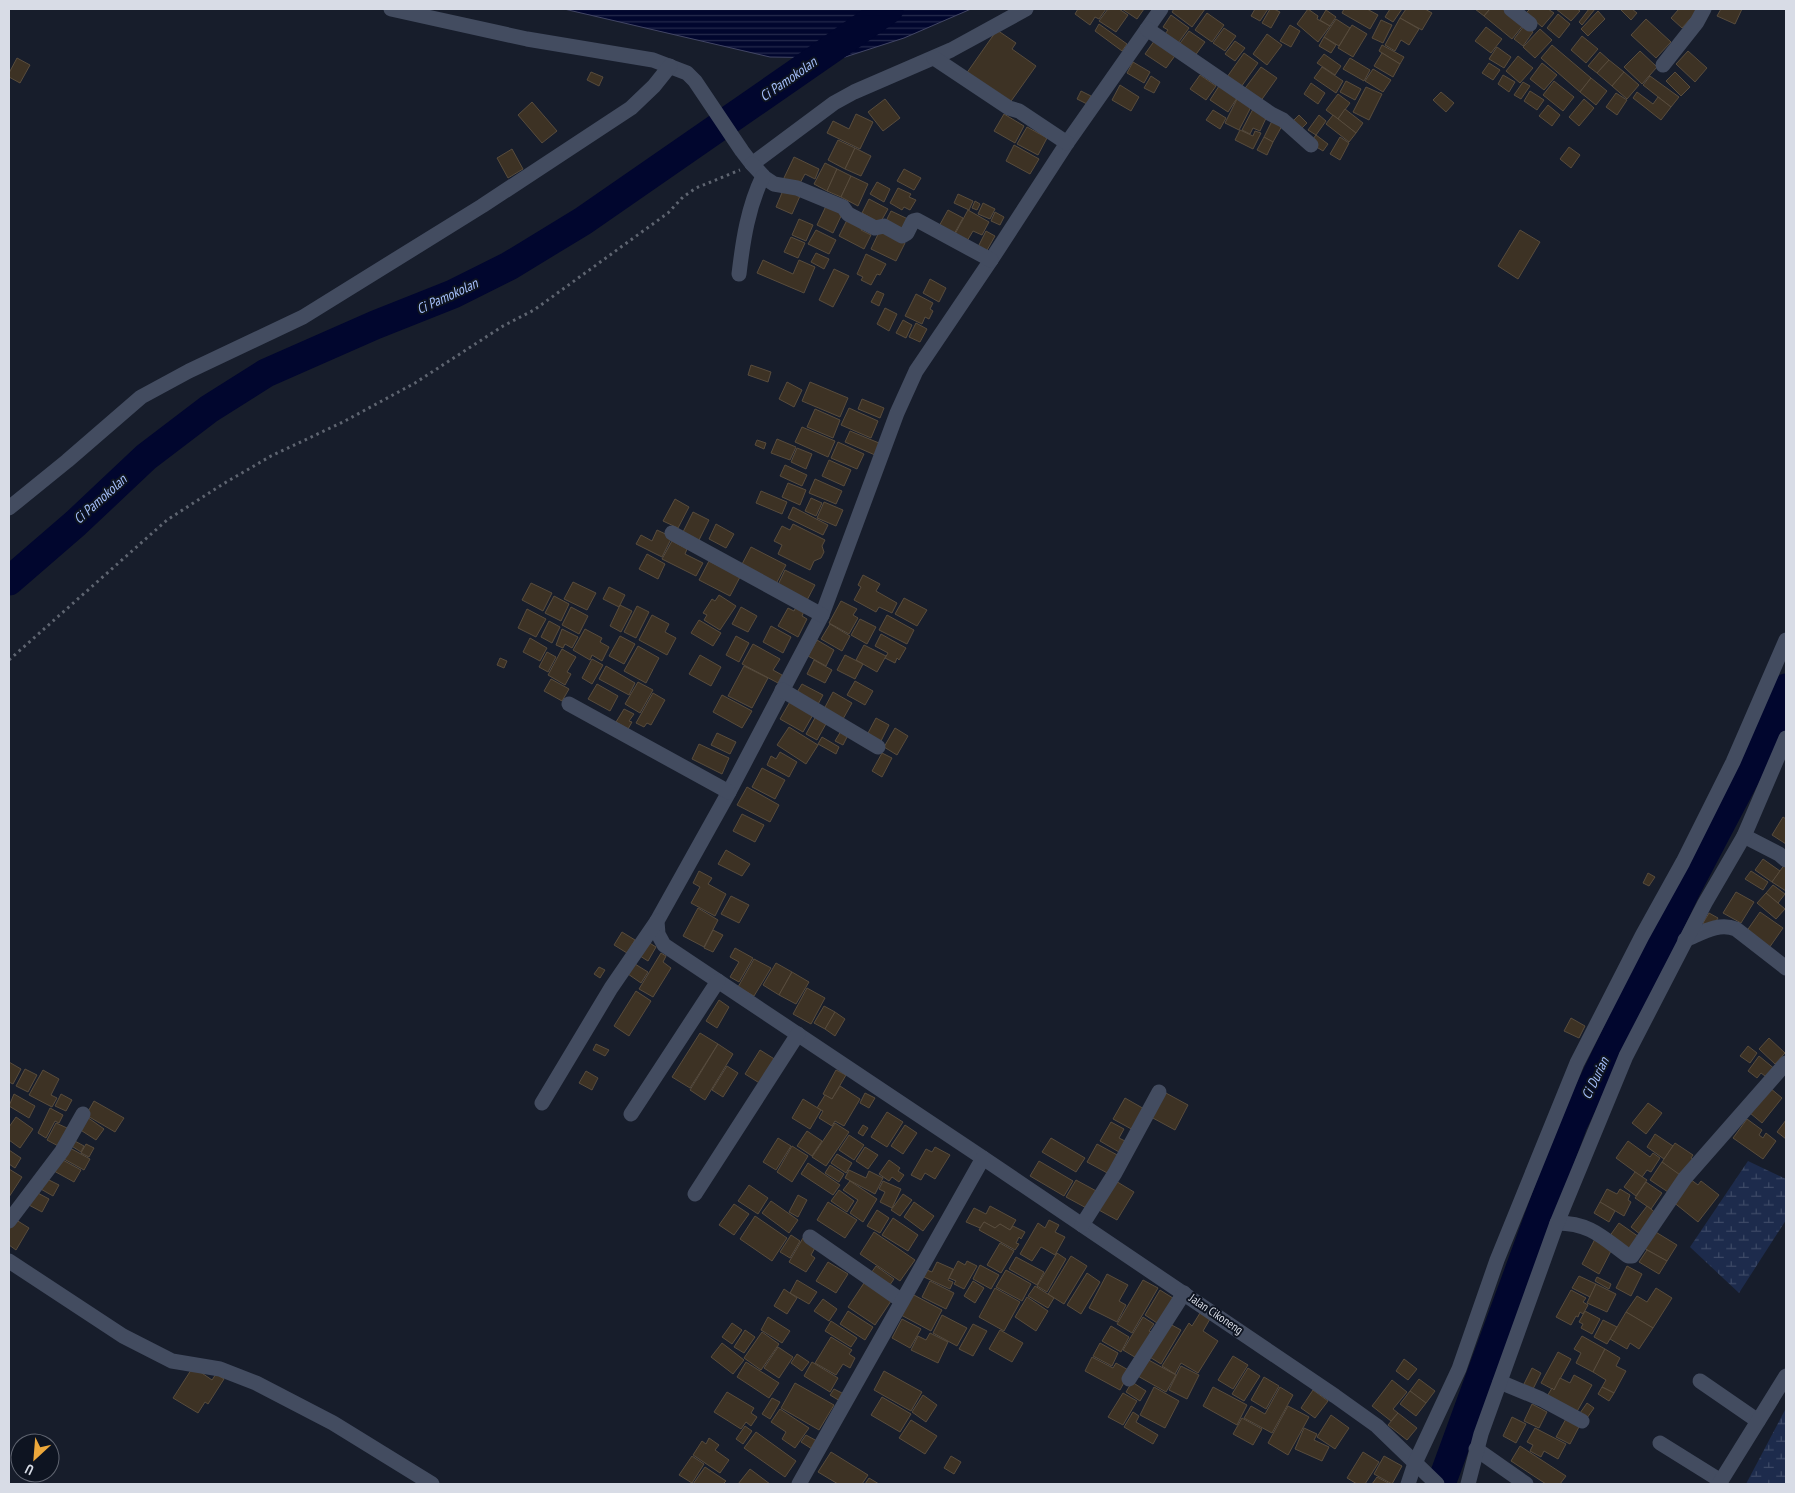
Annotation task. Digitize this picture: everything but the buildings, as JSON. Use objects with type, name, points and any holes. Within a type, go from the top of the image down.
[{"type":"street","points":[[391,9],[527,39],[652,60],[687,73],[695,81],[752,164],[774,184],[797,188],[843,207],[848,214],[875,228],[884,226],[902,236],[907,233],[913,222],[917,220],[991,260]]},
{"type":"street","points":[[752,164],[834,103],[854,92],[934,58],[985,33],[1026,9]]},
{"type":"street","points":[[542,1103],[612,988],[657,921],[729,792],[822,615],[882,453],[916,371],[1067,143],[1161,9]]},
{"type":"street","points":[[1511,9],[1530,24]]},
{"type":"street","points":[[1663,65],[1704,9]]},
{"type":"street","points":[[1147,29],[1271,114],[1283,120],[1311,145]]},
{"type":"street","points":[[934,58],[1009,108],[1019,111],[1067,143]]},
{"type":"street","points":[[9,508],[141,397],[189,371],[303,317],[482,206],[631,108],[654,86],[670,66]]},
{"type":"street","points":[[739,274],[747,221],[763,176]]},
{"type":"street","points":[[672,533],[822,615]]},
{"type":"street","points":[[1408,1484],[1418,1466],[1459,1369],[1498,1260],[1577,1063],[1642,936],[1683,862],[1733,762],[1786,640]]},
{"type":"street","points":[[782,690],[878,747]]},
{"type":"street","points":[[569,704],[729,792]]},
{"type":"street","points":[[1468,1484],[1476,1449],[1557,1223],[1626,1056],[1685,940],[1744,836],[1786,738]]},
{"type":"street","points":[[1744,836],[1779,854],[1786,860]]},
{"type":"street","name":"Jalan Cikoneng","points":[[657,921],[658,934],[664,945],[1184,1293],[1377,1426],[1437,1484]]},
{"type":"street","points":[[1685,940],[1718,926],[1729,926],[1736,929],[1786,968]]},
{"type":"street","points":[[631,1114],[718,981]]},
{"type":"street","points":[[695,1194],[798,1034]]},
{"type":"street","points":[[1557,1223],[1577,1224],[1586,1227],[1628,1256],[1632,1256],[1685,1178],[1786,1063]]},
{"type":"street","points":[[1082,1225],[1115,1173],[1159,1092]]},
{"type":"street","points":[[9,1221],[62,1152],[84,1114]]},
{"type":"street","points":[[799,1484],[983,1158]]},
{"type":"street","points":[[810,1237],[902,1301]]},
{"type":"street","points":[[9,1261],[123,1336],[172,1361],[220,1369],[256,1383],[333,1423],[432,1484]]},
{"type":"street","points":[[1129,1379],[1184,1293]]},
{"type":"street","points":[[1660,1443],[1720,1483],[1786,1376]]},
{"type":"street","points":[[1500,1382],[1541,1398],[1582,1421]]},
{"type":"street","points":[[1700,1382],[1758,1421]]},
{"type":"street","points":[[1476,1449],[1526,1484]]},
{"type":"path","points":[[9,660],[167,520],[271,456],[343,422],[415,383],[503,326],[534,310],[668,214],[683,197],[696,188],[752,164]]},
{"type":"green space","points":[[1748,1161],[1786,1179],[1786,1220],[1739,1293],[1690,1247]]},
{"type":"green space","points":[[1786,1408],[1786,1484],[1746,1484]]},
{"type":"shaded area","points":[[564,9],[971,9],[904,38],[842,58],[770,57]]},
{"type":"waterway","name":"Ci Pamokolan","points":[[9,581],[76,523],[146,457],[209,409],[266,373],[375,325],[453,294],[509,266],[583,221],[889,9]]},
{"type":"waterway","name":"Ci Durian","points":[[1441,1484],[1573,1124],[1687,888],[1768,734],[1786,688]]}]
